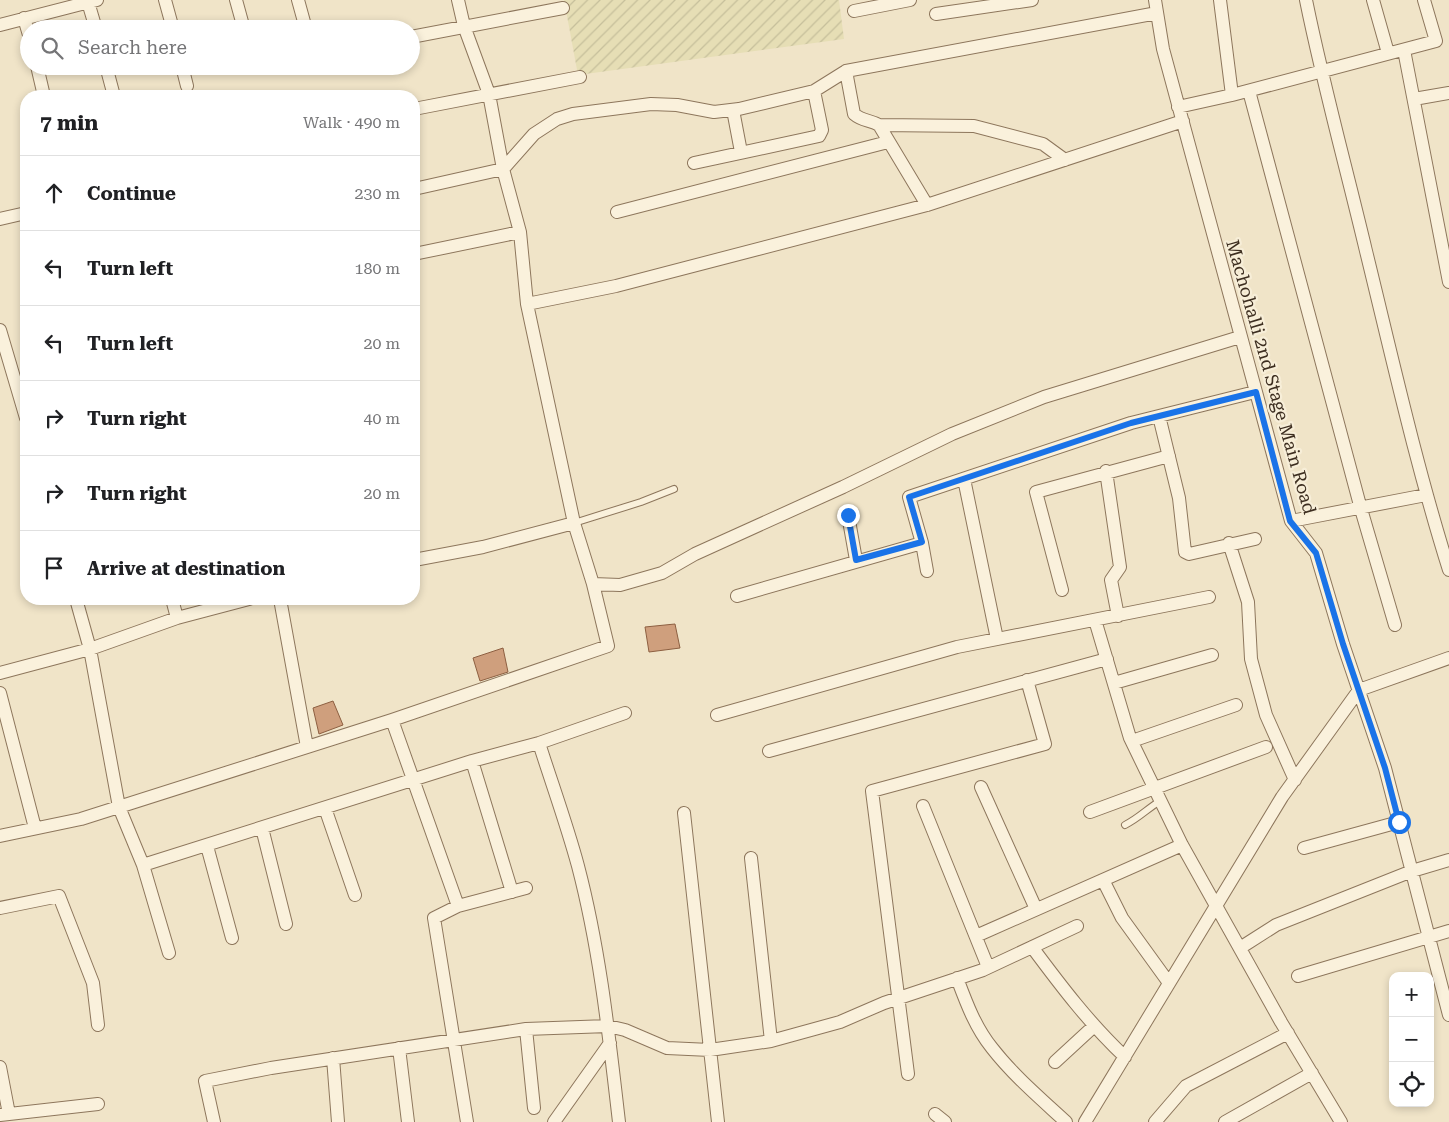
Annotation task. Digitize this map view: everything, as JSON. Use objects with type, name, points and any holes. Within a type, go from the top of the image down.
[{"type":"street","points":[[165,0],[171,20]]},
{"type":"street","points":[[236,0],[242,20]]},
{"type":"street","points":[[298,0],[304,20]]},
{"type":"street","points":[[0,836],[81,819],[392,720],[608,646],[594,584],[574,523],[527,304],[520,232],[503,169],[489,94],[464,26],[458,0]]},
{"type":"street","points":[[854,11],[910,0]]},
{"type":"street","points":[[936,14],[978,4],[1032,0]]},
{"type":"street","name":"Machohalli 2nd Stage Main Road","points":[[1155,0],[1163,49],[1178,107],[1290,521],[1316,553],[1343,644],[1385,768],[1449,1015]]},
{"type":"street","points":[[1220,0],[1232,95]]},
{"type":"street","points":[[1306,0],[1321,72],[1426,495],[1449,570]]},
{"type":"street","points":[[1373,0],[1388,53]]},
{"type":"street","points":[[1178,107],[1249,91],[1436,41],[1424,0]]},
{"type":"street","points":[[0,24],[92,1],[95,20]]},
{"type":"street","points":[[420,35],[563,8]]},
{"type":"street","points":[[420,188],[503,169],[534,134],[557,119],[573,114],[651,104],[714,112],[733,110],[814,91],[846,71],[1157,13]]},
{"type":"street","points":[[1404,50],[1449,282]]},
{"type":"street","points":[[846,71],[854,114],[860,120],[879,125],[974,126],[1043,144],[1065,160]]},
{"type":"street","points":[[39,75],[43,90]]},
{"type":"street","points":[[108,75],[112,90]]},
{"type":"street","points":[[184,75],[187,86]]},
{"type":"street","points":[[420,108],[580,77]]},
{"type":"street","points":[[694,163],[819,136],[822,130],[814,91]]},
{"type":"street","points":[[1249,91],[1361,509],[1395,626]]},
{"type":"street","points":[[1414,99],[1449,93]]},
{"type":"street","points":[[733,110],[741,152]]},
{"type":"street","points":[[527,304],[616,286],[927,205],[1183,121]]},
{"type":"street","points":[[879,125],[927,205]]},
{"type":"street","points":[[617,212],[888,142]]},
{"type":"street","points":[[0,218],[20,214]]},
{"type":"street","points":[[420,253],[520,232]]},
{"type":"street","points":[[0,330],[20,395]]},
{"type":"street","points":[[594,584],[620,585],[662,573],[695,554],[843,487],[952,434],[1044,397],[1240,337]]},
{"type":"street","points":[[927,571],[922,542],[909,497],[1131,423],[1256,392]]},
{"type":"street","points":[[1159,416],[1179,498],[1185,552],[1189,554],[1229,543],[1255,539]]},
{"type":"street","points":[[1062,590],[1036,492],[1106,471],[1169,456]]},
{"type":"street","points":[[1106,471],[1120,567],[1111,580],[1118,616]]},
{"type":"street","points":[[964,479],[997,639]]},
{"type":"street","points":[[1290,521],[1361,509],[1426,495]]},
{"type":"street","points":[[848,515],[856,560]]},
{"type":"street","points":[[420,559],[483,547],[574,523]]},
{"type":"street","points":[[737,596],[922,542]]},
{"type":"street","points":[[1229,543],[1248,602],[1251,659],[1266,715],[1295,780]]},
{"type":"street","points":[[718,715],[939,652],[1209,597]]},
{"type":"street","points":[[78,605],[90,648],[119,807],[143,866],[169,953]]},
{"type":"street","points":[[174,605],[177,618]]},
{"type":"street","points":[[0,673],[90,648],[177,618],[226,605]]},
{"type":"street","points":[[281,605],[307,747]]},
{"type":"street","points":[[1095,620],[1132,741],[1160,801],[1216,906],[1341,1122]]},
{"type":"street","points":[[1114,683],[1212,655]]},
{"type":"street","points":[[1085,1122],[1295,780],[1359,690],[1449,658]]},
{"type":"street","points":[[769,751],[1107,659]]},
{"type":"street","points":[[908,1074],[872,791],[1045,744],[1027,680]]},
{"type":"street","points":[[0,692],[35,828]]},
{"type":"street","points":[[1132,741],[1236,705]]},
{"type":"street","points":[[143,866],[472,761],[539,743],[625,713]]},
{"type":"street","points":[[392,720],[458,906]]},
{"type":"street","points":[[539,743],[578,866],[590,920],[608,1026],[619,1122]]},
{"type":"street","points":[[1090,812],[1266,747]]},
{"type":"street","points":[[472,761],[512,892]]},
{"type":"street","points":[[981,787],[1036,909]]},
{"type":"street","points":[[924,806],[988,967]]},
{"type":"street","points":[[325,808],[355,895]]},
{"type":"street","points":[[684,813],[718,1122]]},
{"type":"street","points":[[1304,848],[1399,822]]},
{"type":"street","points":[[262,828],[286,924]]},
{"type":"street","points":[[976,936],[1182,845]]},
{"type":"street","points":[[207,846],[232,938]]},
{"type":"street","points":[[751,858],[771,1041]]},
{"type":"street","points":[[1240,948],[1276,925],[1412,871],[1449,860]]},
{"type":"street","points":[[1103,880],[1122,918],[1170,983]]},
{"type":"street","points":[[467,1122],[434,918],[458,906],[526,888]]},
{"type":"street","points":[[0,908],[59,896],[93,983],[98,1025]]},
{"type":"street","points":[[214,1122],[205,1081],[333,1058],[526,1029],[608,1026],[625,1030],[667,1048],[710,1050],[771,1041],[840,1022],[898,998],[988,967],[1077,926]]},
{"type":"street","points":[[1298,976],[1449,931]]},
{"type":"street","points":[[1032,947],[1093,1027],[1125,1057]]},
{"type":"street","points":[[957,978],[971,1014],[991,1047],[1025,1084],[1066,1122]]},
{"type":"street","points":[[1055,1062],[1093,1027]]},
{"type":"street","points":[[526,1029],[534,1108]]},
{"type":"street","points":[[1156,1122],[1186,1086],[1288,1033]]},
{"type":"street","points":[[554,1122],[610,1043]]},
{"type":"street","points":[[399,1048],[408,1122]]},
{"type":"street","points":[[333,1058],[338,1122]]},
{"type":"street","points":[[0,1067],[4,1115],[98,1104]]},
{"type":"street","points":[[1225,1122],[1312,1073]]},
{"type":"street","points":[[935,1114],[945,1122]]},
{"type":"lane","points":[[574,523],[626,507],[674,489]]},
{"type":"lane","points":[[1125,826],[1143,816],[1146,810],[1160,801]]},
{"type":"shaded area","points":[[564,0],[839,0],[844,39],[578,75]]},
{"type":"building","points":[[675,624],[680,648],[649,652],[645,627]]},
{"type":"building","points":[[503,648],[508,672],[480,681],[473,658]]},
{"type":"building","points":[[333,701],[343,725],[319,734],[313,708]]},
{"type":"route","points":[[848,515],[856,560],[922,542],[909,497],[1131,423],[1256,392],[1290,521],[1316,553],[1343,644],[1385,768],[1399,822]]}]
